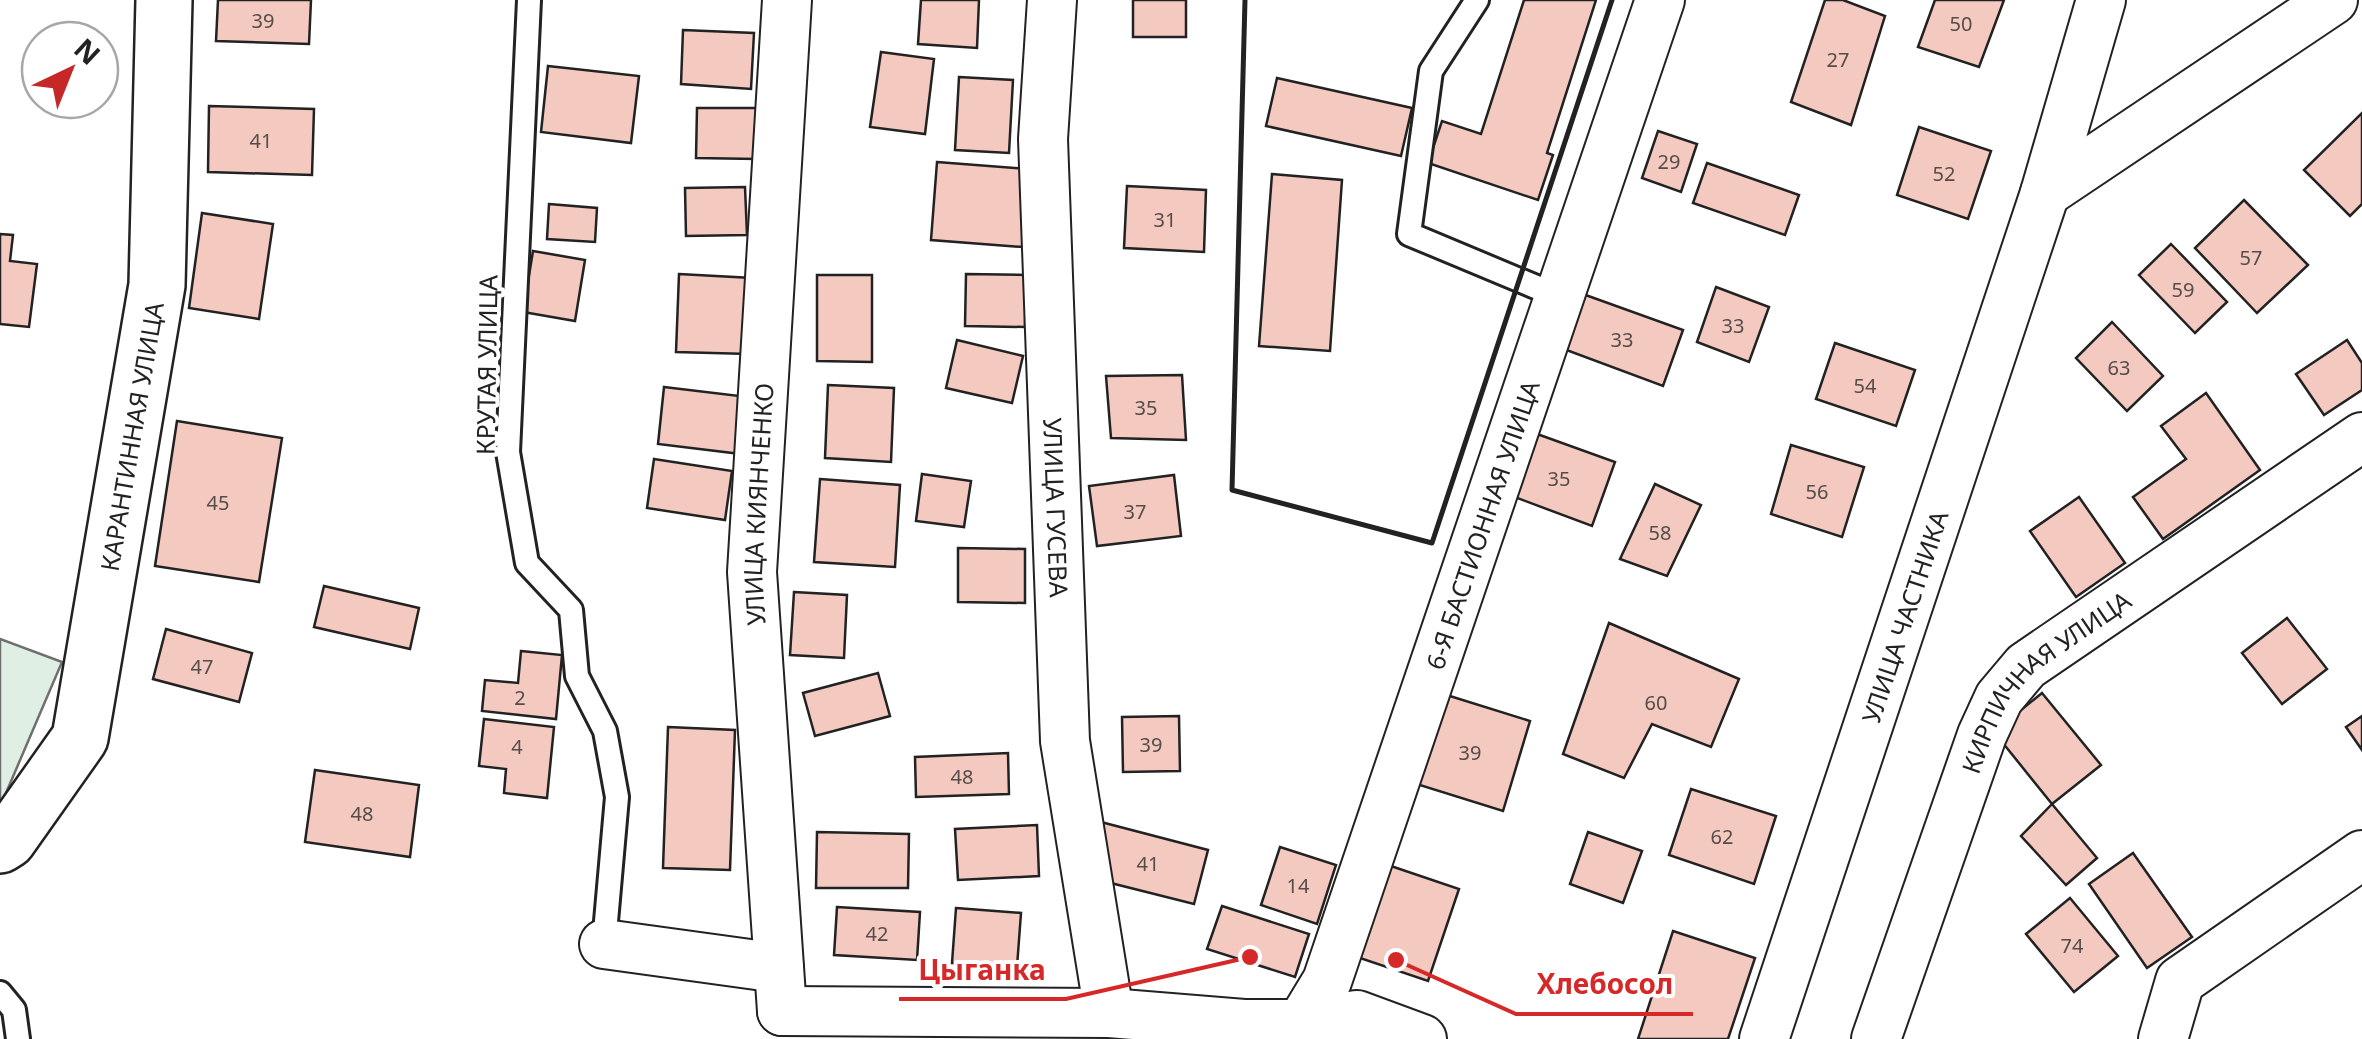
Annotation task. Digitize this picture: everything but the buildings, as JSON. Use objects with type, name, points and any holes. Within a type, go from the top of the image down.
[{"type":"main road","name":"КАРАНТИННАЯ УЛИЦА","points":[[0,845],[8,840],[80,738],[157,285],[164,0]]},
{"type":"street","name":"УЛИЦА КИЯНЧЕНКО","points":[[776,1006],[752,572],[788,0]]},
{"type":"street","name":"УЛИЦА ГУСЕВА","points":[[1052,0],[1043,138],[1065,741],[1109,1013]]},
{"type":"street","name":"6-Я БАСТИОННАЯ УЛИЦА","points":[[1294,1031],[1328,980],[1660,0]]},
{"type":"street","name":"УЛИЦА ЧАСТНИКА","points":[[1764,1039],[2045,193],[2101,0]]},
{"type":"street","points":[[2045,193],[2333,0]]},
{"type":"street","name":"КИРПИЧНАЯ УЛИЦА","points":[[1876,1039],[1982,735],[1999,698],[2026,666],[2362,437]]},
{"type":"street","points":[[2164,1039],[2180,981],[2362,855]]},
{"type":"street","points":[[604,944],[776,1006],[1109,1013],[1294,1031],[1357,1016],[1422,1039]]},
{"type":"lane","name":"КРУТАЯ УЛИЦА","points":[[528,0],[508,452],[527,564],[571,610],[577,676],[604,732],[617,797],[604,944]]},
{"type":"lane","points":[[1476,0],[1431,71],[1409,234],[1560,297]]},
{"type":"lane","points":[[0,992],[14,1010],[18,1039]]},
{"type":"green space","points":[[0,639],[62,662],[0,807]]},
{"type":"wall","points":[[1245,0],[1232,490],[1432,543],[1612,0]]},
{"type":"place","name":"Цыганка","points":[[1250,957]]},
{"type":"place","name":"Хлебосол","points":[[1396,960]]}]
